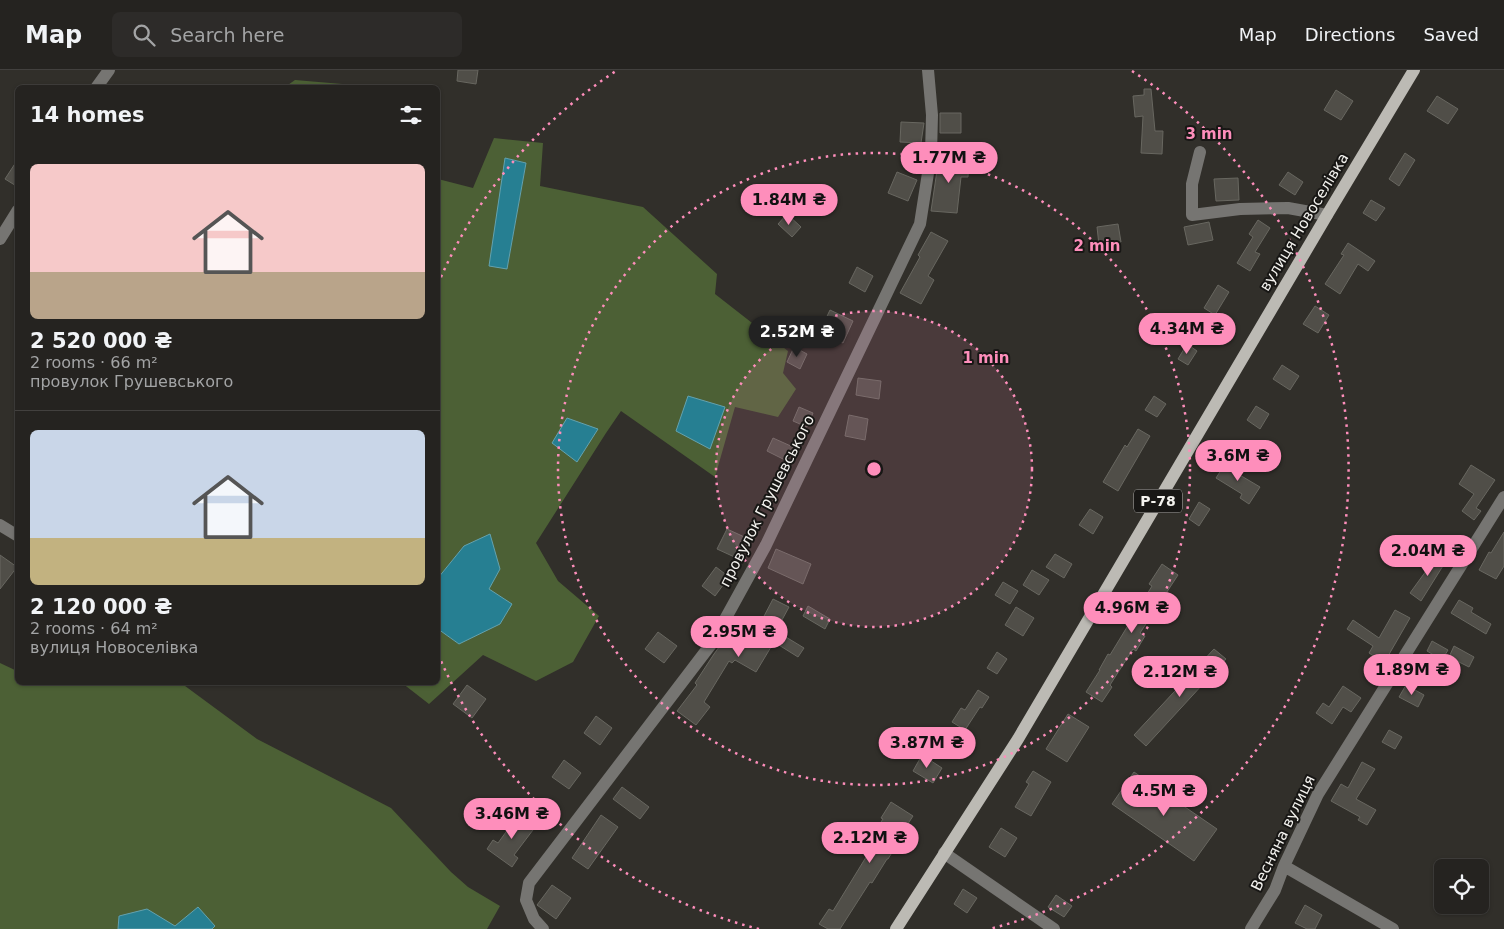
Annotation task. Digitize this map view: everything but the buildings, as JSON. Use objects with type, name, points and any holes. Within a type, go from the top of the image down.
[{"type":"main road","name":"вулиця Новоселівка","points":[[896,929],[1018,739],[1414,70]]},
{"type":"street","points":[[98,85],[109,70]]},
{"type":"street","name":"провулок Грушевського","points":[[543,929],[534,919],[526,900],[529,883],[712,643],[766,545],[920,224],[931,154],[932,114],[928,70]]},
{"type":"street","points":[[1200,152],[1192,184],[1192,215],[1240,209],[1288,208],[1327,215]]},
{"type":"street","points":[[0,239],[15,215]]},
{"type":"street","name":"Весняна вулиця","points":[[1251,929],[1275,890],[1284,866],[1318,794],[1504,497]]},
{"type":"street","points":[[0,525],[15,534]]},
{"type":"street","points":[[944,853],[1054,929]]},
{"type":"street","points":[[1284,866],[1393,929]]},
{"type":"green space","points":[[295,80],[354,85],[288,85]]},
{"type":"green space","points":[[494,138],[543,143],[540,186],[643,207],[717,274],[715,294],[788,351],[783,373],[796,389],[778,417],[735,407],[715,477],[621,411],[536,543],[558,581],[599,616],[573,662],[536,681],[483,655],[429,704],[405,685],[440,685],[440,630],[459,644],[489,589],[464,546],[440,576],[440,180],[473,188]],"holes":[[[506,158],[526,163],[507,269]]]},
{"type":"green space","points":[[0,663],[15,670],[15,685],[184,685],[257,739],[391,808],[451,872],[468,887],[500,906],[487,929],[212,929],[215,926],[175,926],[119,915],[118,929],[0,929]]},
{"type":"water","points":[[505,158],[526,163],[507,269],[489,266]]},
{"type":"water","points":[[688,396],[725,407],[710,449],[676,431]]},
{"type":"water","points":[[567,418],[598,429],[577,462],[552,443]]},
{"type":"water","points":[[490,534],[500,569],[489,589],[512,604],[500,624],[459,644],[440,630],[440,576],[464,546]]},
{"type":"water","points":[[198,907],[215,926],[212,929],[118,929],[119,916],[147,909],[175,926]]}]
